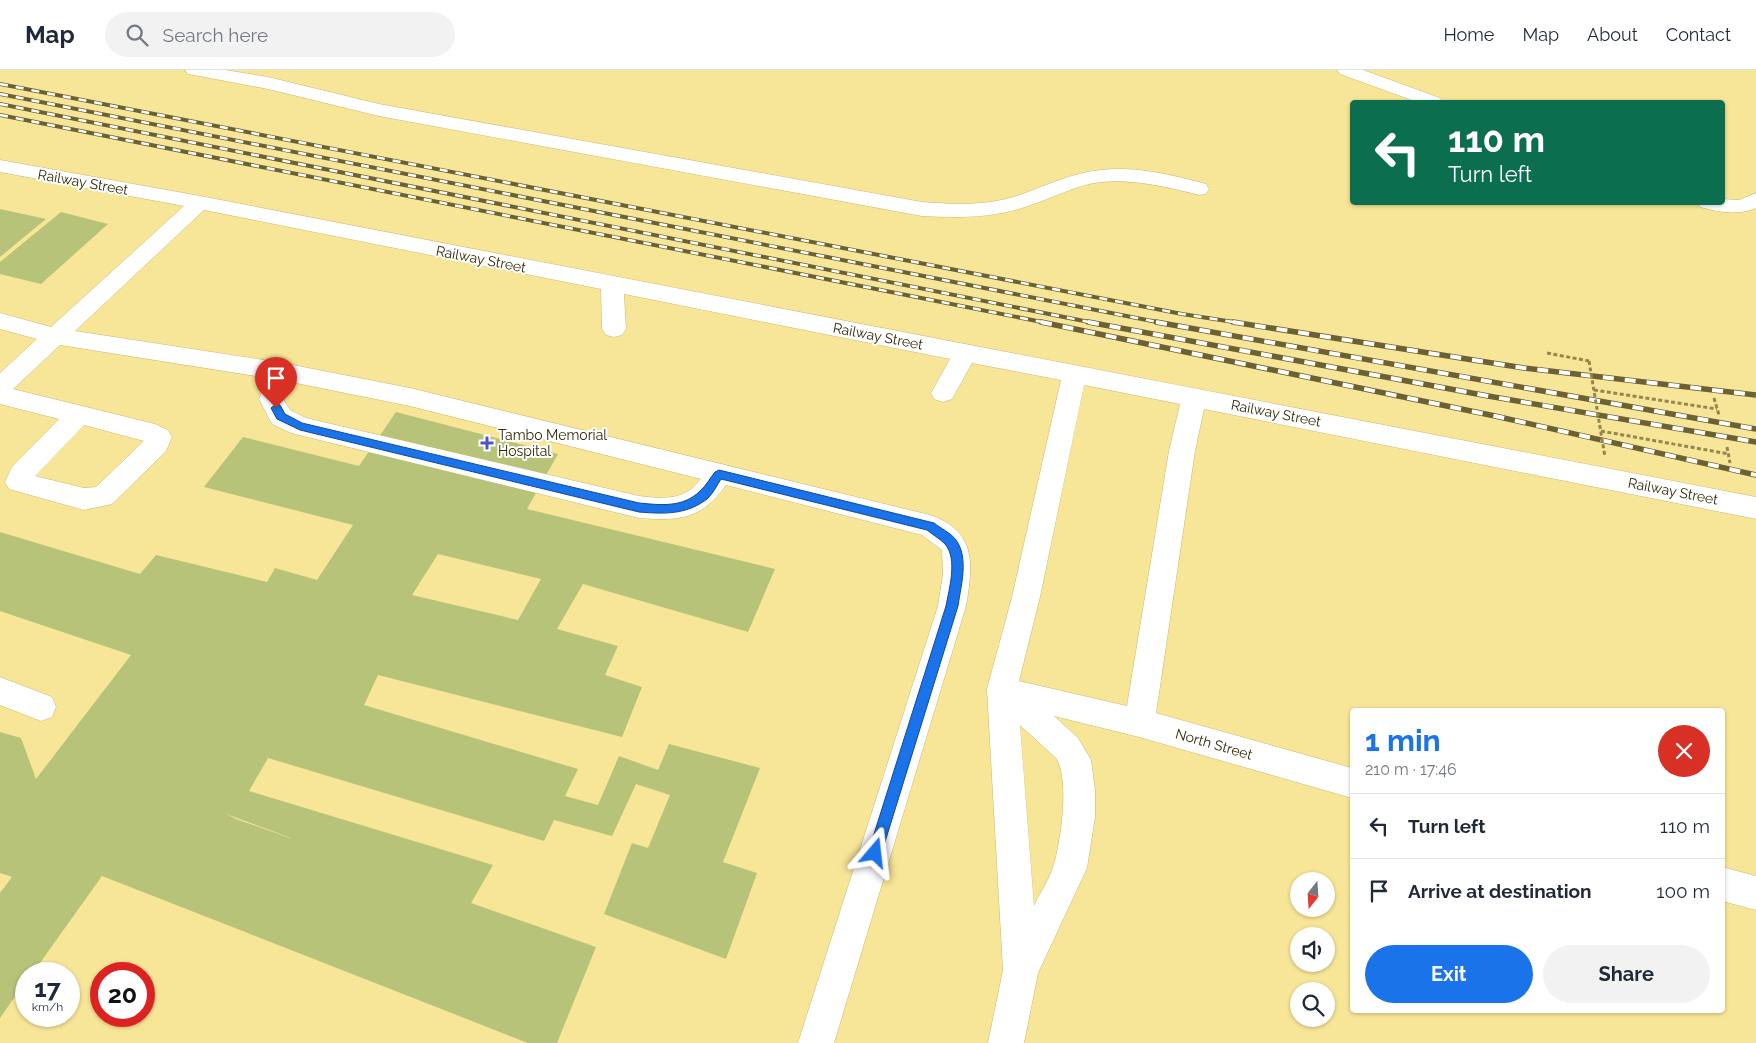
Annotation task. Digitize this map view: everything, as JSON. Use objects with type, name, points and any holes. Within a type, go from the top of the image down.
[{"type":"street","points":[[194,70],[268,83],[379,110],[922,209],[952,211],[984,209],[1014,204],[1085,178],[1113,175],[1164,179],[1199,189]]},
{"type":"street","points":[[1346,70],[1428,100]]},
{"type":"street","name":"Railway Street","points":[[0,166],[200,203],[1109,380],[1756,508]]},
{"type":"street","points":[[1722,205],[1732,207],[1745,206],[1756,199]]},
{"type":"street","points":[[79,414],[21,474],[18,482],[84,499],[103,497],[157,444],[159,437],[146,431],[79,414],[1,387],[200,203]]},
{"type":"street","points":[[612,284],[614,329]]},
{"type":"street","points":[[0,321],[56,336],[284,372],[410,397],[930,526],[951,542],[957,559],[952,606],[816,1043]]},
{"type":"street","points":[[943,393],[965,352]]},
{"type":"street","points":[[284,372],[271,399],[281,417],[300,426],[629,505],[668,510],[684,506],[704,495],[719,475]]},
{"type":"street","points":[[1021,970],[1002,690],[1026,597],[1074,374]]},
{"type":"street","points":[[1139,723],[1189,396]]},
{"type":"street","points":[[1002,690],[1067,748],[1075,760],[1079,791],[1079,818],[1070,868],[1021,970],[1006,1043]]},
{"type":"street","name":"North Street","points":[[1002,690],[1076,706],[1350,782]]},
{"type":"street","points":[[0,691],[40,707]]},
{"type":"street","points":[[1725,885],[1756,893]]},
{"type":"path","points":[[1547,352],[1589,361],[1605,457]]},
{"type":"path","points":[[1594,390],[1717,409]]},
{"type":"path","points":[[1714,398],[1719,415]]},
{"type":"path","points":[[1601,431],[1729,454]]},
{"type":"path","points":[[1727,447],[1730,463]]},
{"type":"building","points":[[0,209],[46,219],[0,257]]},
{"type":"building","points":[[61,212],[108,224],[41,284],[0,274],[0,262]]},
{"type":"building","points":[[396,412],[558,454],[527,509],[775,569],[748,632],[583,584],[557,629],[618,646],[605,675],[642,687],[622,737],[378,675],[364,705],[578,769],[565,796],[598,805],[619,756],[658,770],[669,744],[760,768],[723,862],[757,873],[726,959],[604,914],[632,843],[648,848],[670,795],[636,784],[612,836],[554,820],[544,841],[268,758],[249,791],[493,865],[471,903],[596,947],[557,1043],[528,1043],[102,876],[41,962],[15,962],[15,997],[0,1018],[0,893],[12,877],[0,873],[0,732],[21,738],[36,779],[131,655],[0,611],[0,532],[140,574],[156,555],[267,582],[275,568],[317,580],[353,525],[204,487],[243,437],[359,466]],"holes":[[[438,554],[541,579],[518,620],[412,595]],[[226,814],[291,838],[236,819]]]},
{"type":"railway","points":[[0,84],[1182,314],[1240,323]]},
{"type":"railway","points":[[0,94],[1162,323]]},
{"type":"railway","points":[[0,104],[1094,323]]},
{"type":"railway","points":[[0,115],[1047,323]]},
{"type":"railway","points":[[1041,322],[1495,416],[1756,475]]},
{"type":"railway","points":[[1088,322],[1488,396],[1756,442]]},
{"type":"railway","points":[[1156,322],[1756,429]]},
{"type":"railway","points":[[1233,322],[1524,368],[1756,395]]},
{"type":"place","name":"Tambo Memorial Hospital","points":[[487,443]]},
{"type":"route","points":[[276,408],[281,417],[300,426],[639,507],[668,510],[684,506],[704,495],[719,475],[930,526],[951,542],[957,559],[952,606],[875,853]]}]
